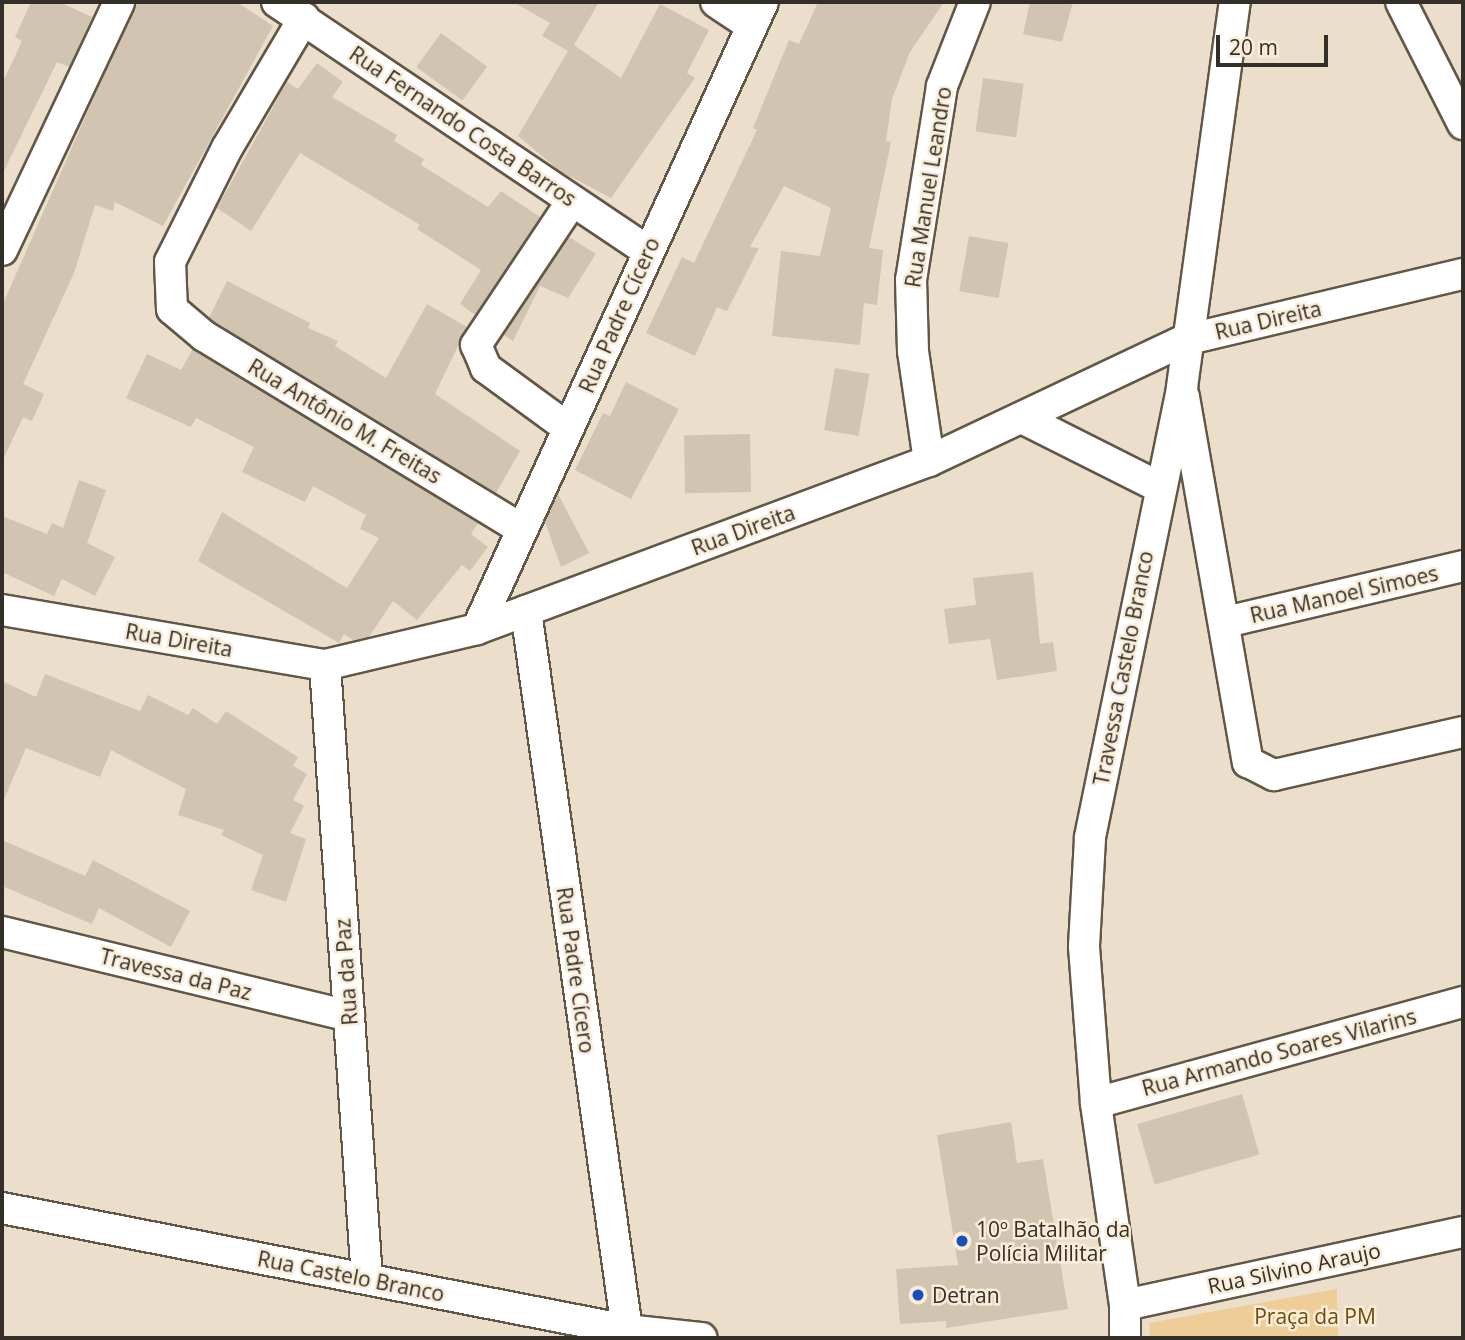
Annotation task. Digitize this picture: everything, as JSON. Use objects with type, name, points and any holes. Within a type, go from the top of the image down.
[{"type":"street","points":[[2,250],[119,2]]},
{"type":"street","name":"Rua Fernando Costa Barros","points":[[277,2],[648,251]]},
{"type":"street","points":[[716,2],[758,14]]},
{"type":"street","name":"Rua Manuel Leandro","points":[[929,461],[913,351],[911,280],[942,86],[975,2]]},
{"type":"street","name":"Travessa Castelo Branco","points":[[1125,1338],[1125,1305],[1096,1103],[1084,946],[1090,837],[1159,487],[1182,387],[1185,340],[1235,2]]},
{"type":"street","points":[[1401,2],[1463,124]]},
{"type":"street","name":"Rua Padre Cícero","points":[[478,629],[758,14]]},
{"type":"street","name":"Rua Antônio M. Freitas","points":[[304,18],[227,148],[170,262],[172,309],[204,336],[522,529]]},
{"type":"street","points":[[568,428],[486,368],[476,345],[572,201]]},
{"type":"street","name":"Rua Direita","points":[[2,610],[325,665],[478,629],[929,461],[1024,419],[1185,340],[1463,274]]},
{"type":"street","points":[[1182,387],[1226,622],[1248,762],[1263,773],[1274,775],[1463,732]]},
{"type":"street","points":[[1024,419],[1159,487]]},
{"type":"street","name":"Rua Manoel Simoes","points":[[1226,622],[1463,566]]},
{"type":"street","name":"Rua Padre Cícero","points":[[526,611],[627,1330]]},
{"type":"street","name":"Rua da Paz","points":[[325,665],[368,1279]]},
{"type":"street","name":"Travessa da Paz","points":[[2,932],[349,1016]]},
{"type":"street","name":"Rua Armando Soares Vilarins","points":[[1096,1103],[1463,1002]]},
{"type":"street","name":"Rua Castelo Branco","points":[[2,1208],[627,1330],[702,1338]]},
{"type":"street","name":"Rua Silvino Araujo","points":[[1125,1305],[1463,1232]]},
{"type":"green space","name":"Praça da PM","points":[[1337,1289],[1338,1338],[1150,1338],[1149,1323]]},
{"type":"building","points":[[31,2],[59,2],[92,17],[69,67],[57,62],[2,175],[2,84],[22,41],[15,37]]},
{"type":"building","points":[[136,2],[237,2],[273,26],[163,226],[115,202],[113,211],[95,205],[74,273],[23,384],[44,394],[32,421],[23,417],[2,462],[2,306]]},
{"type":"building","points":[[513,2],[599,2],[574,45],[621,78],[660,4],[709,30],[687,73],[695,78],[611,198],[560,171],[518,136],[568,51],[542,36],[550,23]]},
{"type":"building","points":[[818,2],[944,2],[910,52],[892,99],[886,141],[891,142],[869,248],[883,250],[877,305],[864,303],[860,345],[772,336],[781,251],[820,256],[831,208],[784,186],[750,247],[759,248],[727,311],[717,307],[695,356],[646,333],[682,257],[694,263],[757,130],[753,128],[789,40],[799,44]]},
{"type":"building","points":[[1030,2],[1073,2],[1062,42],[1023,34]]},
{"type":"building","points":[[441,33],[487,67],[462,100],[416,67]]},
{"type":"building","points":[[317,63],[343,82],[332,97],[397,135],[394,141],[424,159],[421,165],[488,207],[501,191],[540,217],[475,315],[460,304],[481,270],[417,229],[420,225],[300,153],[251,231],[217,208],[287,82],[298,89]]},
{"type":"building","points":[[983,78],[1024,84],[1016,137],[975,131]]},
{"type":"building","points":[[969,236],[1008,243],[999,298],[959,291]]},
{"type":"building","points":[[569,237],[596,254],[568,298],[540,286],[513,341],[504,335]]},
{"type":"building","points":[[227,281],[310,323],[308,328],[338,341],[335,346],[386,378],[427,304],[467,327],[435,394],[520,451],[496,493],[214,322],[209,318]]},
{"type":"building","points":[[193,349],[478,523],[471,534],[488,547],[470,571],[462,565],[417,620],[393,601],[369,637],[353,640],[344,634],[339,643],[198,561],[222,512],[347,588],[379,538],[360,529],[366,515],[313,486],[305,502],[242,472],[254,447],[196,418],[191,427],[126,398],[147,354],[181,370]]},
{"type":"building","points":[[835,368],[869,374],[859,436],[824,430]]},
{"type":"building","points":[[626,382],[679,409],[631,499],[575,470],[603,413],[610,416]]},
{"type":"building","points":[[750,434],[751,492],[685,493],[684,435]]},
{"type":"building","points":[[79,480],[106,490],[87,543],[115,557],[95,596],[62,579],[54,596],[2,572],[2,516],[47,534],[52,523],[63,528]]},
{"type":"building","points":[[558,494],[589,553],[561,567],[545,522]]},
{"type":"building","points":[[1033,572],[1040,644],[1053,642],[1057,671],[997,680],[990,639],[949,644],[944,609],[976,605],[973,578]]},
{"type":"building","points":[[45,674],[140,711],[148,695],[188,715],[193,708],[217,724],[226,711],[298,757],[293,766],[307,774],[293,800],[304,806],[290,833],[306,839],[286,902],[251,890],[263,855],[221,835],[224,830],[178,815],[186,789],[111,750],[100,777],[26,748],[2,804],[2,681],[36,697]]},
{"type":"building","points":[[2,840],[85,876],[93,860],[190,911],[171,947],[99,908],[92,924],[2,886]]},
{"type":"building","points":[[1242,1094],[1259,1155],[1155,1185],[1137,1124]]},
{"type":"building","points":[[1011,1122],[1017,1163],[1043,1159],[1068,1309],[946,1328],[946,1321],[900,1324],[896,1269],[958,1265],[937,1135]]},
{"type":"place","name":"10º Batalhão da Polícia Militar","points":[[962,1241]]},
{"type":"place","name":"Detran","points":[[918,1295]]}]
